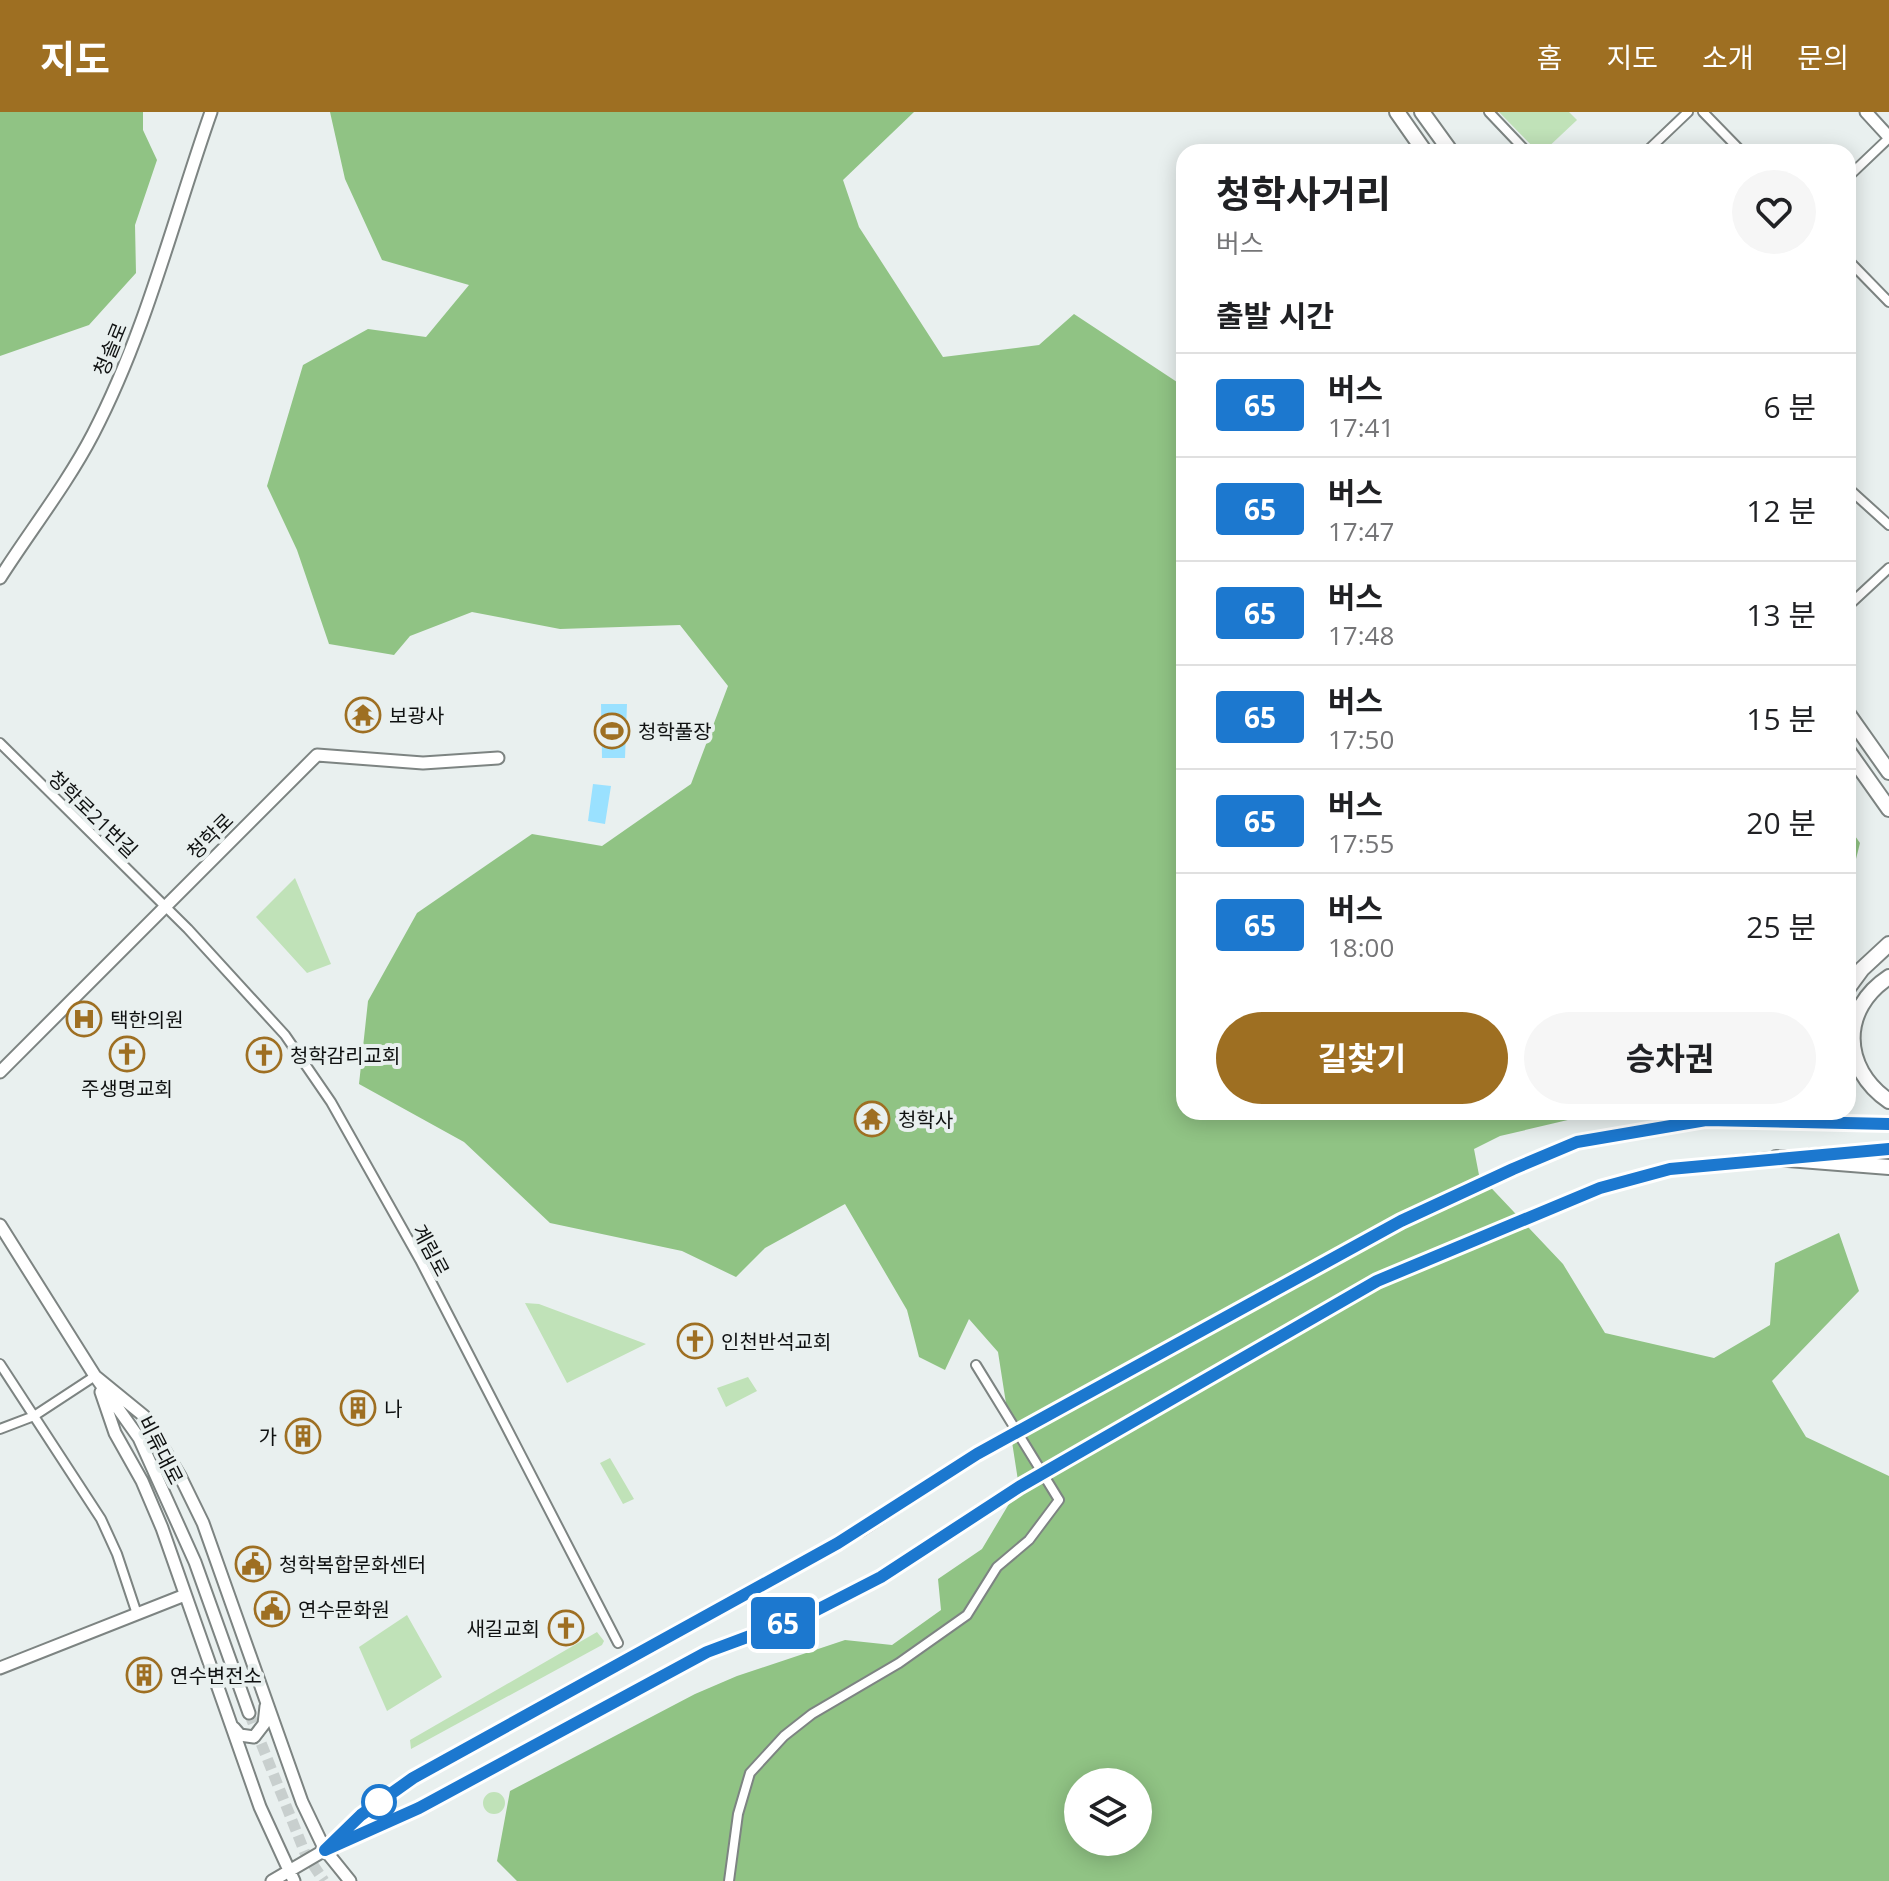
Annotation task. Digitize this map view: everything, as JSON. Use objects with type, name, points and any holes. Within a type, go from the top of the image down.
[{"type":"highway","points":[[1397,112],[1419,144]]},
{"type":"highway","points":[[1422,112],[1445,144]]},
{"type":"highway","points":[[1856,725],[1889,772]]},
{"type":"highway","points":[[1856,762],[1889,809]]},
{"type":"highway","points":[[1856,977],[1889,944]]},
{"type":"highway","points":[[1856,1019],[1861,1004],[1889,977]]},
{"type":"highway","points":[[1856,1057],[1860,1070],[1889,1101]]},
{"type":"highway","points":[[1776,1158],[1889,1167]]},
{"type":"main road","name":"청솔로","points":[[0,578],[92,437],[110,400],[158,279],[211,112]]},
{"type":"main road","points":[[1866,112],[1889,137]]},
{"type":"main road","name":"청학로","points":[[0,1072],[317,755],[423,763],[498,758]]},
{"type":"main road","points":[[1513,1169],[1577,1142],[1706,1120],[1889,1124]]},
{"type":"main road","points":[[1600,1188],[1670,1169],[1889,1149]]},
{"type":"main road","name":"비류대로","points":[[0,1225],[145,1452],[195,1562],[249,1713]]},
{"type":"main road","points":[[95,1376],[115,1433],[142,1481],[162,1528],[260,1807],[291,1876]]},
{"type":"main road","points":[[95,1376],[144,1416],[180,1476],[203,1523],[302,1802],[325,1850],[350,1881]]},
{"type":"main road","points":[[861,1530],[977,1454]]},
{"type":"main road","points":[[881,1577],[1002,1497]]},
{"type":"main road","points":[[272,1881],[291,1876],[325,1850],[361,1815],[413,1778],[846,1539]]},
{"type":"main road","points":[[325,1850],[419,1808],[707,1652],[809,1614],[865,1585]]},
{"type":"main road","points":[[0,1668],[185,1595]]},
{"type":"main road","points":[[232,1724],[240,1735],[254,1737],[264,1724],[267,1698]]},
{"type":"street","points":[[1489,112],[1519,144]]},
{"type":"street","points":[[1654,144],[1688,112]]},
{"type":"street","points":[[1703,112],[1734,144]]},
{"type":"street","points":[[1856,169],[1889,137]]},
{"type":"street","points":[[1856,268],[1887,300]]},
{"type":"street","points":[[1856,495],[1889,525]]},
{"type":"street","points":[[1856,599],[1889,568]]},
{"type":"street","name":"청학로21번길","points":[[0,743],[164,907]]},
{"type":"street","name":"계림로","points":[[164,907],[285,1035],[331,1102],[420,1260],[618,1643]]},
{"type":"street","points":[[0,1364],[101,1519],[117,1554],[137,1614]]},
{"type":"street","points":[[729,1881],[738,1814],[750,1773],[784,1736],[812,1714],[899,1663],[967,1615],[997,1567],[1029,1540],[1059,1500],[976,1365]]},
{"type":"street","points":[[0,1429],[34,1416],[95,1376]]},
{"type":"green space","points":[[0,112],[143,112],[143,130],[157,160],[135,225],[136,273],[89,325],[0,356]]},
{"type":"green space","points":[[330,112],[914,112],[843,180],[859,227],[943,357],[1039,345],[1074,314],[1176,381],[1176,1120],[1568,1120],[1500,1136],[1474,1149],[1479,1175],[1563,1264],[1605,1333],[1714,1358],[1770,1325],[1775,1263],[1839,1233],[1859,1291],[1772,1381],[1806,1437],[1889,1476],[1889,1881],[517,1881],[497,1861],[510,1791],[695,1694],[737,1676],[845,1640],[892,1645],[941,1610],[938,1579],[982,1549],[1019,1487],[998,1352],[969,1319],[945,1370],[919,1357],[907,1310],[845,1204],[765,1248],[736,1277],[682,1251],[550,1223],[464,1142],[359,1084],[368,1001],[417,913],[532,834],[602,846],[691,784],[728,686],[680,625],[560,629],[472,612],[410,636],[394,655],[329,644],[297,550],[267,486],[303,365],[368,329],[426,337],[469,285],[382,260],[345,179]]},
{"type":"green space","points":[[1499,112],[1569,112],[1577,120],[1552,144],[1530,144]]},
{"type":"green space","points":[[1856,837],[1860,843],[1856,859]]},
{"type":"green space","points":[[295,878],[331,964],[307,973],[256,917]]},
{"type":"green space","points":[[525,1303],[539,1304],[646,1344],[567,1383]]},
{"type":"green space","points":[[748,1377],[757,1391],[726,1407],[717,1388]]},
{"type":"green space","points":[[610,1458],[634,1499],[623,1504],[600,1463]]},
{"type":"green space","points":[[407,1615],[442,1677],[387,1711],[359,1647]]},
{"type":"green space","points":[[597,1632],[604,1641],[602,1645],[411,1749],[410,1740]]},
{"type":"green space","points":[[494,1792],[502,1795],[505,1803],[502,1811],[494,1814],[486,1811],[483,1803],[486,1795]]},
{"type":"water","points":[[601,704],[627,704],[625,758],[602,758]]},
{"type":"water","points":[[593,784],[611,786],[605,824],[588,821]]},
{"type":"tunnel","points":[[977,1454],[1401,1221],[1513,1169]]},
{"type":"tunnel","points":[[1002,1497],[1377,1281],[1600,1188]]},
{"type":"tunnel","points":[[249,1713],[305,1853],[324,1881]]},
{"type":"bus line","name":"65","points":[[1889,1124],[1706,1120],[1577,1142],[1513,1169],[1401,1221],[977,1454],[861,1530],[413,1778],[361,1815],[325,1850],[419,1808],[707,1652],[809,1614],[881,1577],[1019,1487],[1377,1281],[1507,1224],[1600,1188],[1670,1169],[1727,1161],[1889,1149]]},
{"type":"place","name":"보광사","points":[[363,715]]},
{"type":"place","name":"청학풀장","points":[[612,731]]},
{"type":"place","name":"택한의원","points":[[84,1019]]},
{"type":"place","name":"주생명교회","points":[[127,1054]]},
{"type":"place","name":"청학감리교회","points":[[264,1055]]},
{"type":"place","name":"청학사","points":[[872,1119]]},
{"type":"place","name":"인천반석교회","points":[[695,1341]]},
{"type":"place","name":"나","points":[[358,1408]]},
{"type":"place","name":"가","points":[[303,1436]]},
{"type":"place","name":"청학복합문화센터","points":[[253,1564]]},
{"type":"place","name":"연수문화원","points":[[272,1609]]},
{"type":"place","name":"새길교회","points":[[566,1628]]},
{"type":"place","name":"연수변전소","points":[[144,1675]]}]
